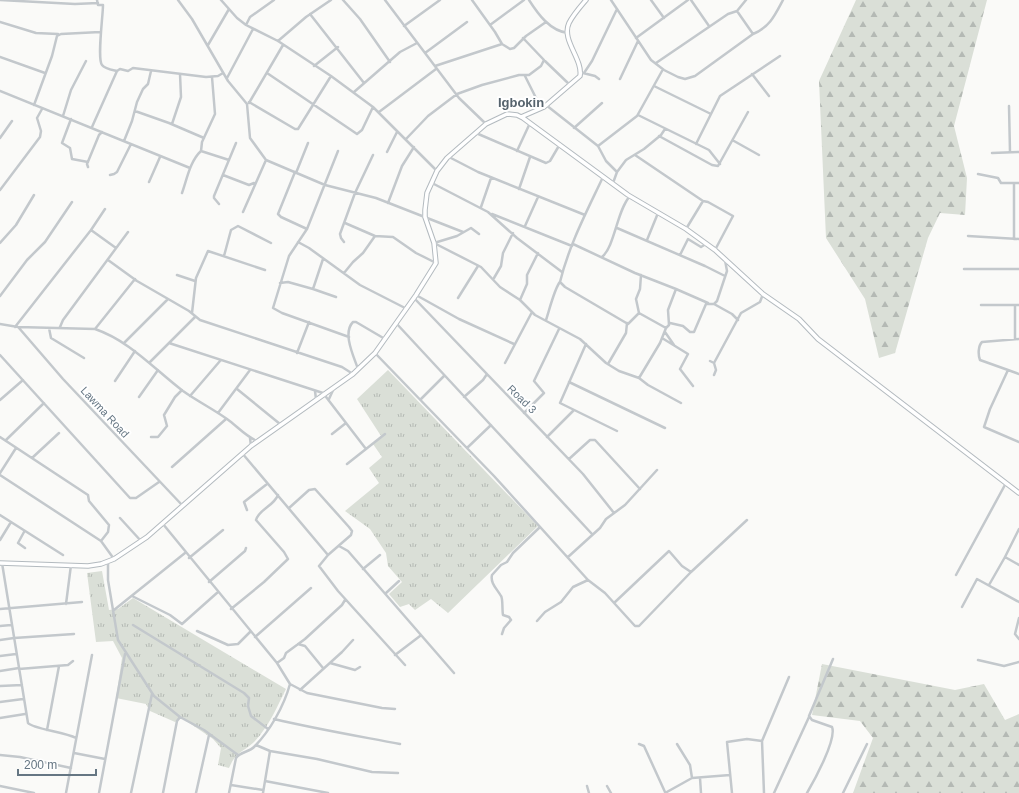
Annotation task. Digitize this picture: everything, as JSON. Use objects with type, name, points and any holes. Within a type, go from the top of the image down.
[{"type":"main road","points":[[521,117],[546,105],[578,79],[582,73],[568,32],[569,22],[586,0]]},
{"type":"main road","points":[[1,563],[97,565],[114,559],[163,524],[182,505],[257,441],[323,393],[353,374],[375,353],[407,309],[436,263],[434,243],[425,217],[426,198],[437,171],[449,157],[486,124],[507,114],[521,117],[630,196],[686,229],[715,250],[764,294],[799,319],[818,339],[844,360],[993,475],[1019,493]]},
{"type":"street","points":[[0,0],[75,4],[97,2],[103,5],[102,29],[100,32],[101,64],[116,72]]},
{"type":"street","points":[[178,0],[192,19],[223,73],[248,103],[294,129],[298,129],[331,76]]},
{"type":"street","points":[[221,0],[246,25],[278,41],[331,76],[373,107],[437,171]]},
{"type":"street","points":[[246,25],[250,17],[274,0]]},
{"type":"street","points":[[278,41],[310,14],[331,0]]},
{"type":"street","points":[[343,0],[360,19],[390,62]]},
{"type":"street","points":[[385,0],[457,94],[486,124]]},
{"type":"street","points":[[404,26],[440,0]]},
{"type":"street","points":[[472,0],[502,44],[511,49],[523,38],[546,22]]},
{"type":"street","points":[[490,25],[524,0]]},
{"type":"street","points":[[529,0],[546,22],[561,32],[568,32]]},
{"type":"street","points":[[611,0],[651,60],[672,75],[689,78],[772,22],[783,0]]},
{"type":"street","points":[[651,0],[664,18]]},
{"type":"street","points":[[636,38],[688,0]]},
{"type":"street","points":[[691,0],[709,26]]},
{"type":"street","points":[[656,63],[709,26],[728,14],[737,11],[746,0]]},
{"type":"street","points":[[208,45],[229,9]]},
{"type":"street","points":[[599,79],[595,76],[582,73],[592,61],[617,9]]},
{"type":"street","points":[[737,11],[753,34]]},
{"type":"street","points":[[310,14],[338,47],[364,83]]},
{"type":"street","points":[[0,22],[36,33],[59,34],[100,32]]},
{"type":"street","points":[[425,53],[467,22]]},
{"type":"street","points":[[227,78],[253,29]]},
{"type":"street","points":[[34,105],[59,34]]},
{"type":"street","points":[[523,38],[548,66],[570,85]]},
{"type":"street","points":[[620,79],[638,41]]},
{"type":"street","points":[[354,92],[400,52],[417,42]]},
{"type":"street","points":[[379,112],[436,67],[502,44]]},
{"type":"street","points":[[283,45],[248,103],[250,138],[266,160],[325,185],[388,203],[464,232]]},
{"type":"street","points":[[314,66],[338,47]]},
{"type":"street","points":[[696,144],[721,95],[729,92],[752,74],[780,56]]},
{"type":"street","points":[[0,57],[45,73]]},
{"type":"street","points":[[63,116],[71,90],[86,61]]},
{"type":"street","points":[[406,139],[428,116],[457,94],[482,85],[529,75],[545,61]]},
{"type":"street","points":[[542,65],[548,66]]},
{"type":"street","points":[[92,128],[116,72],[120,69],[128,71],[133,68],[212,77],[223,73]]},
{"type":"street","points":[[124,141],[143,89],[148,84],[151,71]]},
{"type":"street","points":[[598,146],[638,115],[662,71]]},
{"type":"street","points":[[267,72],[357,134],[362,130],[373,107]]},
{"type":"street","points":[[172,124],[181,96],[180,74]]},
{"type":"street","points":[[752,74],[769,96]]},
{"type":"street","points":[[525,75],[541,108]]},
{"type":"street","points":[[182,193],[190,168],[201,151],[204,138],[215,114],[212,77]]},
{"type":"street","points":[[654,86],[711,114]]},
{"type":"street","points":[[0,91],[190,168]]},
{"type":"street","points":[[574,128],[602,103]]},
{"type":"street","points":[[546,105],[565,118],[574,128],[598,146],[606,161],[617,172]]},
{"type":"street","points":[[1009,106],[1010,152]]},
{"type":"street","points":[[0,190],[40,137],[41,131],[37,118],[42,109]]},
{"type":"street","points":[[135,111],[172,124],[204,138]]},
{"type":"street","points":[[659,136],[712,166],[720,164],[748,112]]},
{"type":"street","points":[[638,115],[709,150],[720,164]]},
{"type":"street","points":[[71,120],[62,143],[70,148],[72,159],[88,162]]},
{"type":"street","points":[[0,138],[12,121]]},
{"type":"street","points":[[517,151],[530,123]]},
{"type":"street","points":[[613,184],[617,172],[629,157],[635,155],[659,136],[664,129]]},
{"type":"street","points":[[88,168],[88,162],[99,135],[102,132]]},
{"type":"street","points":[[387,152],[397,132]]},
{"type":"street","points":[[476,133],[530,157],[548,162],[560,144]]},
{"type":"street","points":[[734,140],[759,155]]},
{"type":"street","points":[[219,204],[214,196],[236,143]]},
{"type":"street","points":[[307,229],[281,218],[278,214],[308,143]]},
{"type":"street","points":[[110,174],[117,172],[131,144]]},
{"type":"street","points":[[388,203],[402,166],[414,147]]},
{"type":"street","points":[[338,150],[307,229],[289,256],[273,309],[349,337]]},
{"type":"street","points":[[201,151],[229,160]]},
{"type":"street","points":[[992,153],[1019,152]]},
{"type":"street","points":[[344,242],[340,236],[355,193],[373,155]]},
{"type":"street","points":[[635,155],[703,201],[708,202],[733,216],[715,250]]},
{"type":"street","points":[[149,182],[160,157]]},
{"type":"street","points":[[449,157],[491,178],[584,215]]},
{"type":"street","points":[[519,189],[530,157]]},
{"type":"street","points":[[243,212],[266,160]]},
{"type":"street","points":[[978,174],[998,178],[1001,183],[1019,183]]},
{"type":"street","points":[[223,176],[249,184],[255,183]]},
{"type":"street","points":[[546,320],[555,297],[554,291],[560,282],[572,245],[584,215],[603,177]]},
{"type":"street","points":[[481,207],[491,178]]},
{"type":"street","points":[[432,183],[481,207],[562,272]]},
{"type":"street","points":[[1014,183],[1014,239]]},
{"type":"street","points":[[0,243],[16,225],[34,195]]},
{"type":"street","points":[[525,226],[538,196]]},
{"type":"street","points":[[603,256],[617,228],[623,204],[630,196]]},
{"type":"street","points":[[686,229],[703,201]]},
{"type":"street","points":[[0,296],[27,260],[45,242],[72,202]]},
{"type":"street","points":[[14,327],[91,230],[105,209]]},
{"type":"street","points":[[647,240],[658,213]]},
{"type":"street","points":[[491,214],[603,256],[605,259],[641,276],[676,289],[709,304],[714,304],[732,314],[738,320]]},
{"type":"street","points":[[345,223],[375,236],[393,237],[412,251],[436,263]]},
{"type":"street","points":[[224,256],[231,230],[238,226],[271,243]]},
{"type":"street","points":[[434,243],[473,228],[480,234]]},
{"type":"street","points":[[617,228],[724,275]]},
{"type":"street","points":[[91,230],[116,248]]},
{"type":"street","points":[[60,327],[63,320],[128,232]]},
{"type":"street","points":[[494,279],[501,266],[503,253],[513,233]]},
{"type":"street","points":[[344,273],[353,262],[364,253],[375,236]]},
{"type":"street","points":[[968,236],[1019,239]]},
{"type":"street","points":[[680,255],[688,239],[702,247],[706,244]]},
{"type":"street","points":[[298,242],[362,286],[398,303],[407,309]]},
{"type":"street","points":[[434,243],[478,266],[494,279],[503,290],[520,300],[532,312],[586,344],[608,364],[619,371],[639,378],[648,385],[681,403]]},
{"type":"street","points":[[190,312],[196,282],[207,252],[211,250],[265,270]]},
{"type":"street","points":[[520,300],[527,284],[527,275],[538,254]]},
{"type":"street","points":[[714,304],[726,273],[725,258]]},
{"type":"street","points":[[313,289],[323,259]]},
{"type":"street","points":[[108,260],[135,279],[205,322],[342,367],[353,374]]},
{"type":"street","points":[[458,298],[478,266]]},
{"type":"street","points":[[964,269],[1019,270]]},
{"type":"street","points":[[177,275],[190,278],[196,282]]},
{"type":"street","points":[[641,276],[640,289],[636,299],[640,314],[666,328]]},
{"type":"street","points":[[96,329],[135,279]]},
{"type":"street","points":[[280,283],[288,282],[336,297]]},
{"type":"street","points":[[560,282],[565,287],[627,323],[630,324],[636,315],[640,314]]},
{"type":"street","points":[[639,378],[670,323],[668,310],[676,289]]},
{"type":"street","points":[[714,375],[716,370],[714,363],[741,312],[760,302],[764,294]]},
{"type":"street","points":[[415,297],[514,344]]},
{"type":"street","name":"Road 3","points":[[415,297],[491,379],[569,459],[614,514]]},
{"type":"street","points":[[124,343],[168,299]]},
{"type":"street","points":[[670,323],[683,326],[690,332],[694,332],[704,308],[709,304]]},
{"type":"street","points":[[1015,304],[1017,339],[987,341],[980,344],[980,360],[1019,374]]},
{"type":"street","points":[[981,305],[1019,305]]},
{"type":"street","points":[[505,363],[532,312]]},
{"type":"street","points":[[150,362],[195,317]]},
{"type":"street","points":[[297,353],[309,322]]},
{"type":"street","points":[[358,369],[349,337],[350,325],[353,322],[365,327],[385,339]]},
{"type":"street","points":[[396,323],[592,534]]},
{"type":"street","points":[[608,364],[626,333],[627,323]]},
{"type":"street","points":[[0,324],[14,327],[96,329],[124,343],[150,362],[190,396],[218,413],[250,438],[257,441]]},
{"type":"street","name":"Lawma Road","points":[[18,327],[63,379],[182,505]]},
{"type":"street","points":[[49,328],[51,338],[84,358]]},
{"type":"street","points":[[524,413],[544,393],[534,381],[559,329]]},
{"type":"street","points":[[665,332],[674,345]]},
{"type":"street","points":[[662,338],[688,354],[680,370],[693,386]]},
{"type":"street","points":[[169,343],[220,361],[323,393],[366,449]]},
{"type":"street","points":[[586,344],[560,403],[617,431]]},
{"type":"street","points":[[115,381],[135,351]]},
{"type":"street","points":[[375,353],[421,399],[540,527],[570,557],[588,580],[600,588],[635,626],[639,626],[691,572],[747,520]]},
{"type":"street","points":[[0,355],[130,498],[136,498],[159,482]]},
{"type":"street","points":[[190,396],[220,361]]},
{"type":"street","points":[[710,361],[714,363]]},
{"type":"street","points":[[139,397],[158,370]]},
{"type":"street","points":[[218,413],[250,370]]},
{"type":"street","points":[[1008,370],[990,409],[984,427],[1019,442]]},
{"type":"street","points":[[464,397],[483,380],[487,374]]},
{"type":"street","points":[[421,399],[444,376]]},
{"type":"street","points":[[483,380],[491,379]]},
{"type":"street","points":[[0,400],[23,380]]},
{"type":"street","points":[[569,382],[665,428]]},
{"type":"street","points":[[329,399],[335,385]]},
{"type":"street","points":[[237,389],[280,424]]},
{"type":"street","points":[[151,437],[158,437],[167,426],[164,415],[175,397],[182,390]]},
{"type":"street","points":[[315,391],[316,399]]},
{"type":"street","points":[[6,440],[44,403]]},
{"type":"street","points":[[547,437],[573,410]]},
{"type":"street","points":[[172,466],[226,419]]},
{"type":"street","points":[[332,434],[346,423]]},
{"type":"street","points":[[467,448],[491,425]]},
{"type":"street","points":[[32,458],[59,433]]},
{"type":"street","points":[[347,464],[385,434]]},
{"type":"street","points":[[0,437],[88,495],[88,502],[110,525],[108,532],[101,541]]},
{"type":"street","points":[[250,438],[251,446]]},
{"type":"street","points":[[569,459],[590,440],[595,440],[640,489]]},
{"type":"street","points":[[16,448],[0,474],[101,541],[114,559]]},
{"type":"street","points":[[242,453],[328,555]]},
{"type":"street","points":[[570,557],[640,489],[657,470]]},
{"type":"street","points":[[956,575],[1006,483]]},
{"type":"street","points":[[247,510],[244,502],[268,484]]},
{"type":"street","points":[[289,508],[310,490],[317,490],[352,531],[351,536],[328,555],[319,566],[345,600],[405,665]]},
{"type":"street","points":[[231,609],[264,582],[288,559],[284,552],[256,520],[258,515],[276,500],[278,495]]},
{"type":"street","points":[[0,515],[24,532],[63,555]]},
{"type":"street","points":[[120,518],[141,541]]},
{"type":"street","points":[[0,540],[11,522]]},
{"type":"street","points":[[163,524],[189,558],[277,663],[290,684],[309,693],[382,708],[395,709]]},
{"type":"street","points":[[502,634],[504,628],[511,620],[509,617],[503,615],[501,606],[502,596],[492,582],[492,576],[501,565],[509,560],[512,553],[540,527]]},
{"type":"street","points":[[189,558],[223,530]]},
{"type":"street","points":[[989,585],[1019,530]]},
{"type":"street","points":[[24,532],[18,543],[25,548]]},
{"type":"street","points":[[339,546],[346,549],[386,593],[420,636],[454,673]]},
{"type":"street","points":[[209,582],[245,552],[246,548]]},
{"type":"street","points":[[614,603],[669,551],[682,566],[691,572]]},
{"type":"street","points":[[113,610],[185,553]]},
{"type":"street","points":[[363,569],[380,555]]},
{"type":"street","points":[[1004,557],[1019,565]]},
{"type":"street","points":[[108,562],[108,580],[118,640],[152,693],[180,718],[197,725],[238,755]]},
{"type":"street","points":[[1,563],[22,685],[23,699],[29,725],[76,738]]},
{"type":"street","points":[[66,604],[71,565]]},
{"type":"street","points":[[962,607],[977,579],[1019,602]]},
{"type":"street","points":[[537,621],[545,612],[561,602],[573,587],[588,580]]},
{"type":"street","points":[[386,593],[399,581]]},
{"type":"street","points":[[255,638],[310,588]]},
{"type":"street","points":[[132,596],[170,614],[182,624],[218,592]]},
{"type":"street","points":[[277,663],[284,658],[286,652],[298,644],[342,605],[345,600]]},
{"type":"street","points":[[0,609],[82,602]]},
{"type":"street","points":[[1019,618],[1015,634],[1019,639]]},
{"type":"street","points":[[0,626],[11,625]]},
{"type":"street","points":[[133,625],[244,694],[249,698],[248,706],[251,716],[268,729]]},
{"type":"street","points":[[197,631],[228,645],[238,644],[250,632]]},
{"type":"street","points":[[0,640],[74,634]]},
{"type":"street","points":[[395,655],[420,636]]},
{"type":"street","points":[[300,690],[353,640]]},
{"type":"street","points":[[298,644],[305,646],[323,668]]},
{"type":"street","points":[[0,656],[16,654]]},
{"type":"street","points":[[99,793],[126,654]]},
{"type":"street","points":[[66,793],[92,655]]},
{"type":"street","points":[[774,793],[809,717],[833,659]]},
{"type":"street","points":[[978,660],[1004,666],[1019,662]]},
{"type":"street","points":[[0,671],[68,665],[74,661]]},
{"type":"street","points":[[330,663],[355,670],[360,668]]},
{"type":"street","points":[[47,730],[59,666]]},
{"type":"street","points":[[764,793],[762,741],[789,677]]},
{"type":"street","points":[[229,793],[238,755],[256,745],[268,729],[285,700],[290,684]]},
{"type":"street","points":[[0,686],[22,685]]},
{"type":"street","points":[[131,793],[152,693]]},
{"type":"street","points":[[0,702],[23,699]]},
{"type":"street","points":[[0,718],[26,714]]},
{"type":"street","points":[[807,793],[830,743],[833,731],[830,726],[812,720],[809,717]]},
{"type":"street","points":[[163,793],[177,721],[180,718]]},
{"type":"street","points":[[274,718],[317,729],[360,735],[400,744]]},
{"type":"street","points":[[196,793],[209,735]]},
{"type":"street","points":[[732,793],[727,742],[746,739],[762,741]]},
{"type":"street","points":[[639,744],[644,746],[665,792],[692,778],[730,774]]},
{"type":"street","points":[[677,744],[690,764],[692,778]]},
{"type":"street","points":[[843,793],[866,744]]},
{"type":"street","points":[[256,745],[270,751],[317,759],[374,772],[398,773]]},
{"type":"street","points":[[231,785],[263,792],[270,751]]},
{"type":"street","points":[[74,752],[105,759]]},
{"type":"street","points":[[0,754],[71,768]]},
{"type":"street","points":[[700,778],[701,793]]},
{"type":"street","points":[[266,781],[328,793]]},
{"type":"street","points":[[0,786],[34,793]]},
{"type":"street","points":[[587,786],[589,793]]},
{"type":"street","points":[[607,786],[611,793]]},
{"type":"green space","points":[[856,0],[987,0],[954,126],[967,178],[965,215],[940,213],[928,238],[895,353],[879,358],[865,299],[826,238],[819,81]]},
{"type":"green space","points":[[388,370],[538,526],[448,613],[431,599],[415,610],[409,604],[400,607],[389,594],[402,582],[388,566],[386,553],[370,529],[345,511],[379,483],[369,468],[382,457],[373,444],[381,436],[357,399]]},
{"type":"green space","points":[[102,571],[109,610],[118,609],[133,598],[286,689],[264,729],[251,745],[235,758],[229,768],[218,765],[221,748],[213,739],[182,718],[175,722],[150,711],[146,704],[116,698],[122,658],[113,641],[96,642],[87,573]]},
{"type":"green space","points":[[822,664],[955,690],[984,684],[1005,720],[1019,714],[1019,793],[853,793],[873,738],[860,721],[812,715]]},
{"type":"district","name":"Igbokin","points":[[521,102]]}]
